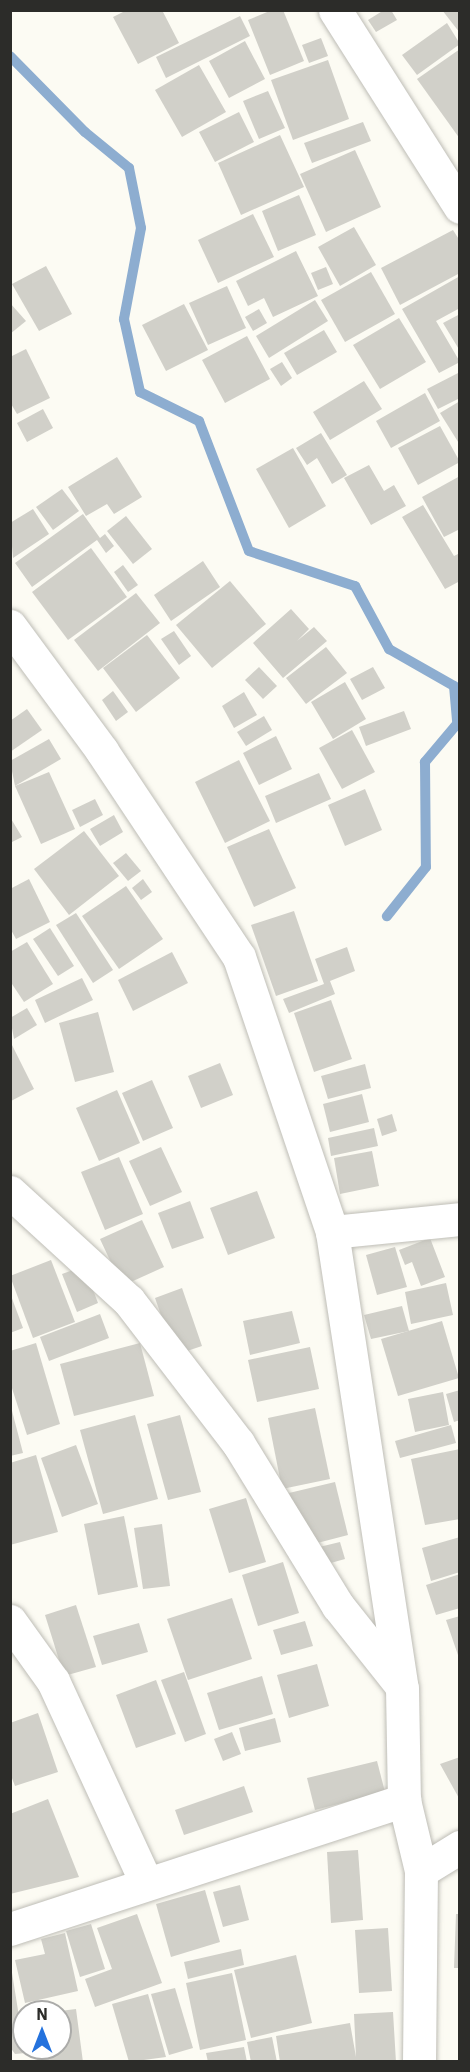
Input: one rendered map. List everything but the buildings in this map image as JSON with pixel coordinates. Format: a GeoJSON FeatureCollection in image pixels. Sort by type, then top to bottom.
{"type":"FeatureCollection","features":[{"type":"Feature","properties":{"kind":"street"},"geometry":{"type":"LineString","coordinates":[[335,10],[459,207]]}},
{"type":"Feature","properties":{"kind":"street"},"geometry":{"type":"LineString","coordinates":[[10,626],[102,751],[239,957],[332,1232],[402,1688],[404,1800],[421,1871],[418,2061]]}},
{"type":"Feature","properties":{"kind":"street"},"geometry":{"type":"LineString","coordinates":[[10,1192],[129,1300],[238,1443],[338,1606],[402,1688]]}},
{"type":"Feature","properties":{"kind":"street"},"geometry":{"type":"LineString","coordinates":[[332,1232],[459,1220]]}},
{"type":"Feature","properties":{"kind":"street"},"geometry":{"type":"LineString","coordinates":[[10,1621],[53,1682],[146,1882]]}},
{"type":"Feature","properties":{"kind":"street"},"geometry":{"type":"LineString","coordinates":[[10,1929],[146,1882],[404,1800]]}},
{"type":"Feature","properties":{"kind":"street"},"geometry":{"type":"LineString","coordinates":[[421,1871],[459,1847]]}},
{"type":"Feature","properties":{"kind":"waterway"},"geometry":{"type":"LineString","coordinates":[[10,56],[85,132],[129,168],[141,228],[124,319],[140,392],[199,421],[249,551],[355,586],[389,649],[454,686],[457,724],[425,762],[426,867],[387,916]]}}]}
